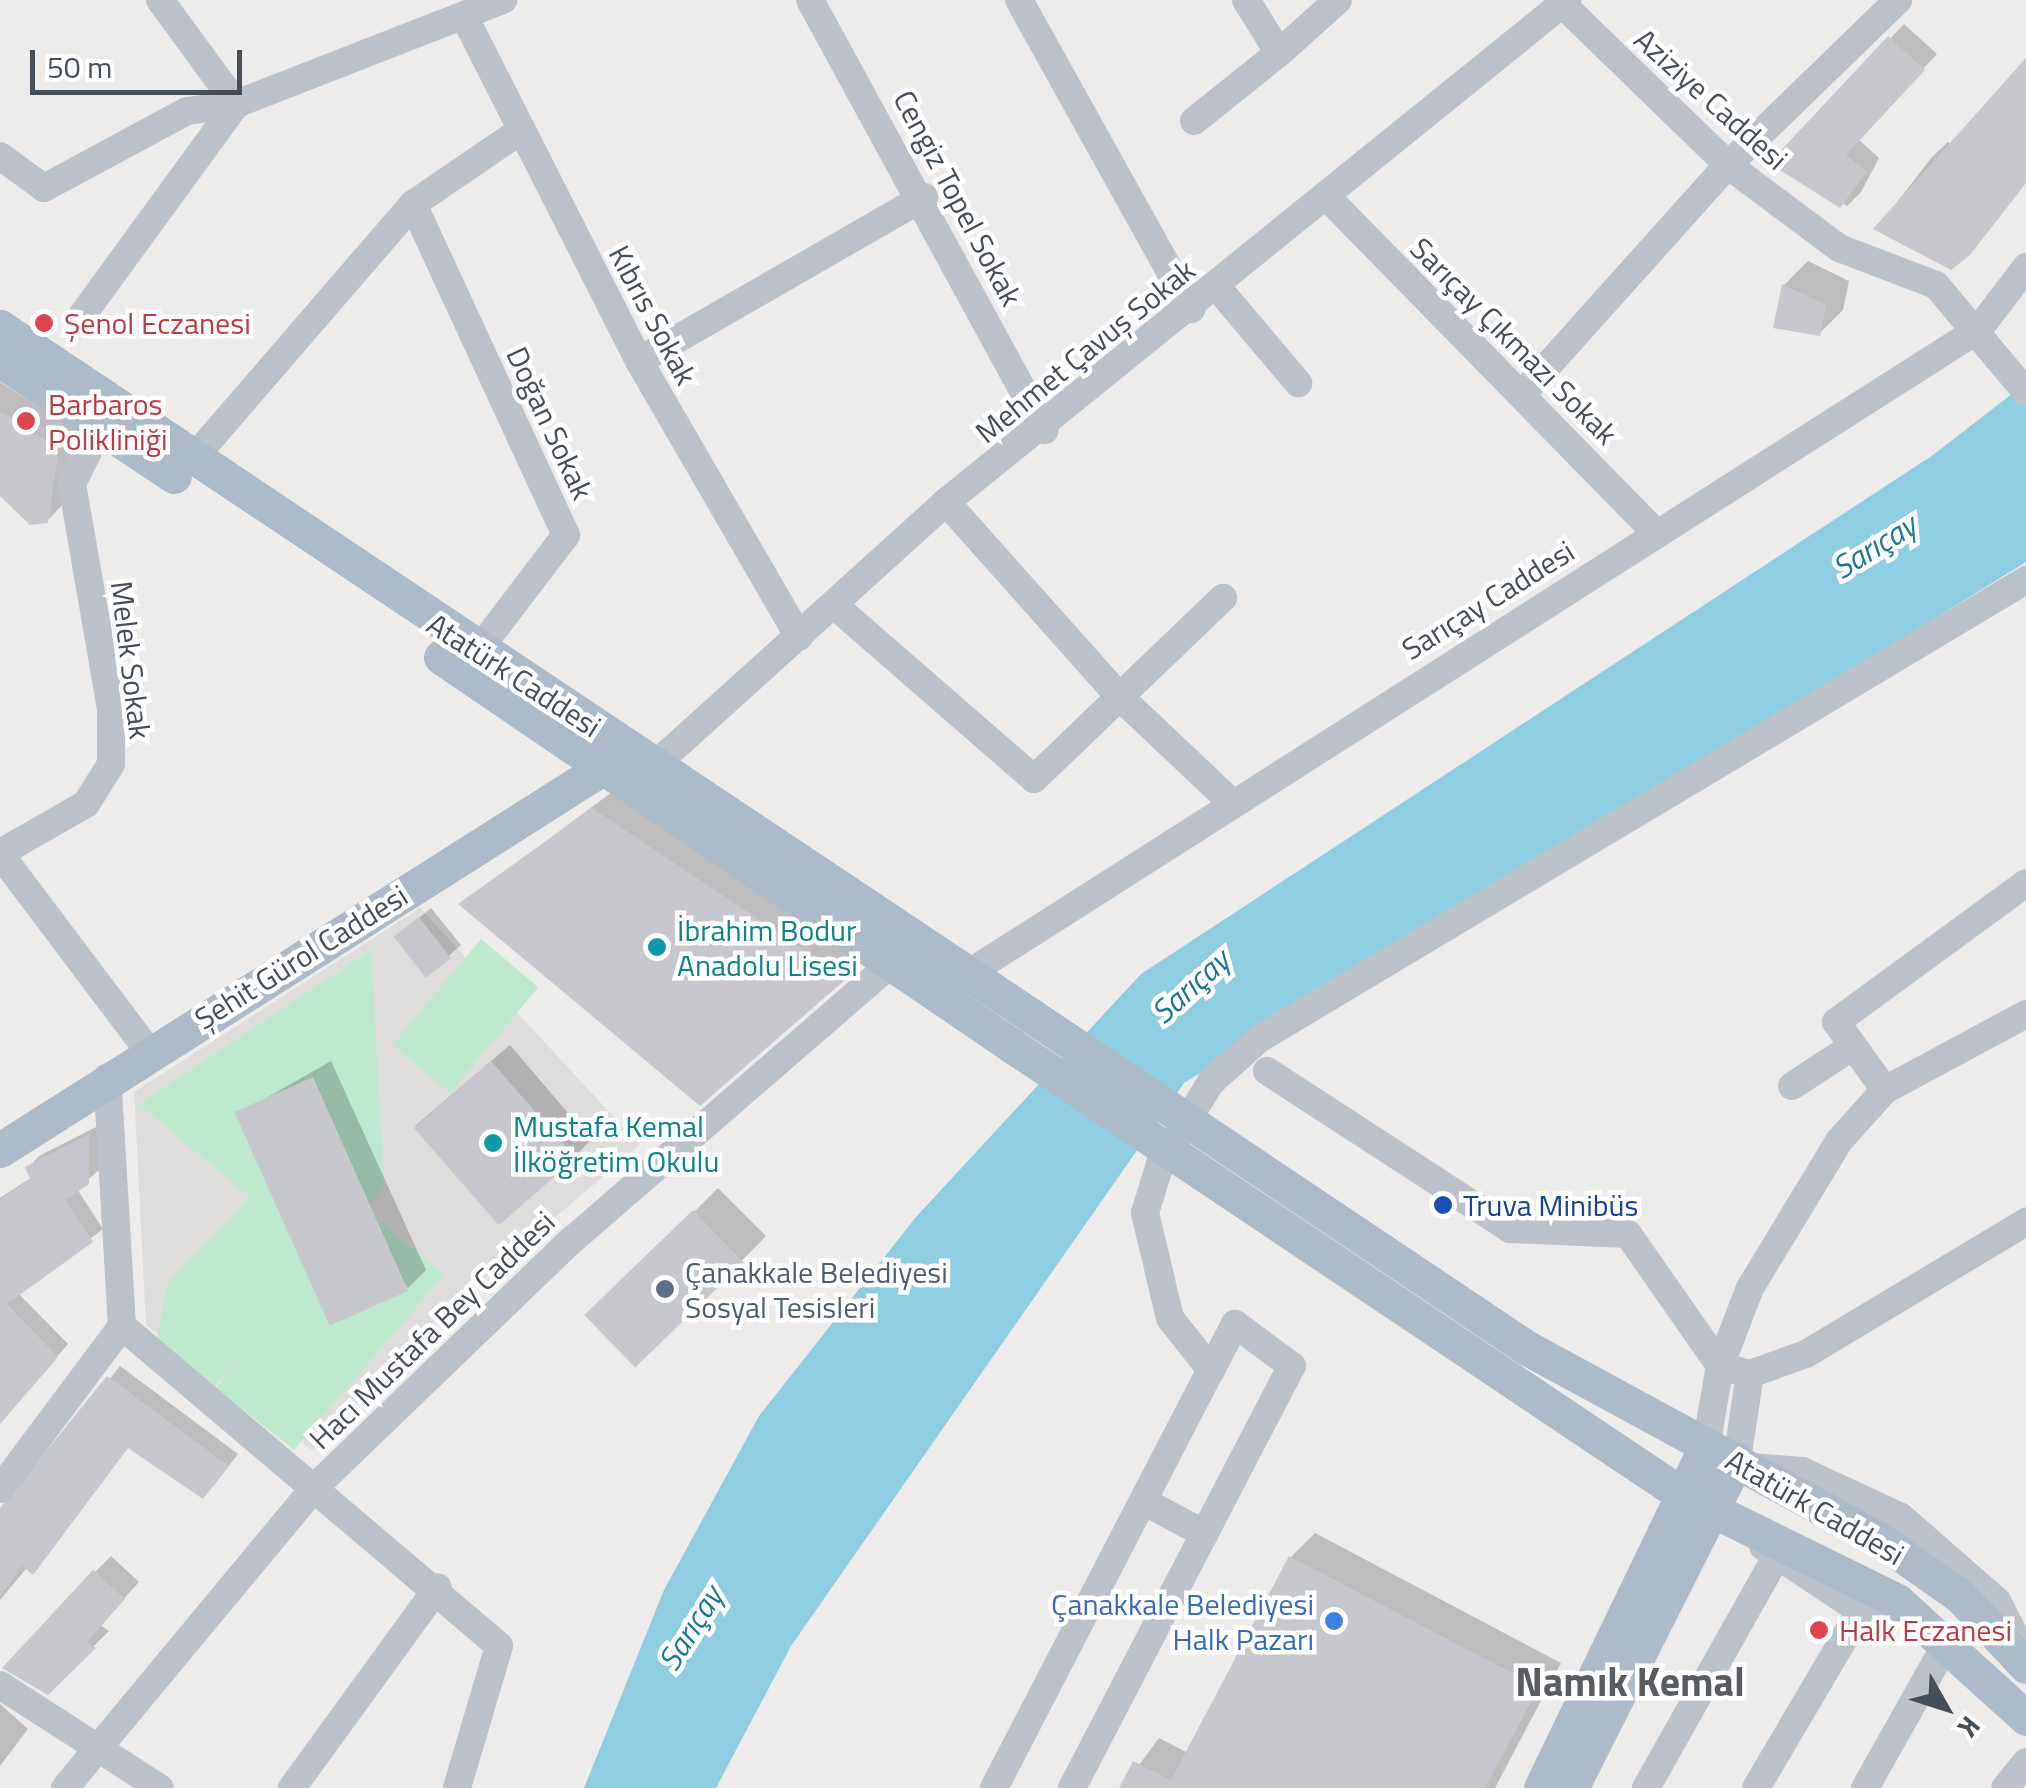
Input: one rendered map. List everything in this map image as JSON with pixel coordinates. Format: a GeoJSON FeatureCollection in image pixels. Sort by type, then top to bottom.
{"type":"FeatureCollection","features":[{"type":"Feature","properties":{"kind":"main road","name":"Atatürk Caddesi"},"geometry":{"type":"LineString","coordinates":[[0,328],[477,652],[969,972],[1527,1348],[1580,1381],[1731,1458],[1960,1596],[2026,1666]]}},
{"type":"Feature","properties":{"kind":"main road","name":"Atatürk Caddesi"},"geometry":{"type":"LineString","coordinates":[[0,360],[890,965],[1510,1380],[1699,1503],[1751,1528],[1872,1610],[1948,1639],[2026,1718]]}},
{"type":"Feature","properties":{"kind":"main road","name":"Şehit Gürol Caddesi"},"geometry":{"type":"LineString","coordinates":[[0,1150],[107,1077],[604,767]]}},
{"type":"Feature","properties":{"kind":"main road"},"geometry":{"type":"LineString","coordinates":[[1541,1788],[1699,1503],[1731,1458]]}},
{"type":"Feature","properties":{"kind":"main road"},"geometry":{"type":"LineString","coordinates":[[1571,1788],[1699,1503]]}},
{"type":"Feature","properties":{"kind":"street"},"geometry":{"type":"LineString","coordinates":[[160,0],[236,104]]}},
{"type":"Feature","properties":{"kind":"street"},"geometry":{"type":"LineString","coordinates":[[0,156],[44,188],[187,111],[236,104],[504,0]]}},
{"type":"Feature","properties":{"kind":"street","name":"Cengiz Topel Sokak"},"geometry":{"type":"LineString","coordinates":[[810,0],[924,197],[1044,430]]}},
{"type":"Feature","properties":{"kind":"street"},"geometry":{"type":"LineString","coordinates":[[1019,0],[1192,309]]}},
{"type":"Feature","properties":{"kind":"street"},"geometry":{"type":"LineString","coordinates":[[1246,0],[1279,53]]}},
{"type":"Feature","properties":{"kind":"street"},"geometry":{"type":"LineString","coordinates":[[1194,121],[1338,0]]}},
{"type":"Feature","properties":{"kind":"street"},"geometry":{"type":"LineString","coordinates":[[1524,392],[1728,165],[1898,0]]}},
{"type":"Feature","properties":{"kind":"street","name":"Mehmet Çavuş Sokak"},"geometry":{"type":"LineString","coordinates":[[654,765],[946,502],[1044,430],[1562,2]]}},
{"type":"Feature","properties":{"kind":"street","name":"Aziziye Caddesi"},"geometry":{"type":"LineString","coordinates":[[1562,2],[1728,165],[1840,248],[1936,285],[1979,329],[2026,392]]}},
{"type":"Feature","properties":{"kind":"street","name":"Kıbrıs Sokak"},"geometry":{"type":"LineString","coordinates":[[464,16],[640,362],[799,637]]}},
{"type":"Feature","properties":{"kind":"street"},"geometry":{"type":"LineString","coordinates":[[78,321],[236,104]]}},
{"type":"Feature","properties":{"kind":"street"},"geometry":{"type":"LineString","coordinates":[[192,460],[413,204],[520,131]]}},
{"type":"Feature","properties":{"kind":"street","name":"Sarıçay Çıkmazı Sokak"},"geometry":{"type":"LineString","coordinates":[[1326,196],[1524,392],[1656,532]]}},
{"type":"Feature","properties":{"kind":"street"},"geometry":{"type":"LineString","coordinates":[[640,362],[924,197]]}},
{"type":"Feature","properties":{"kind":"street","name":"Doğan Sokak"},"geometry":{"type":"LineString","coordinates":[[413,204],[566,535],[477,652]]}},
{"type":"Feature","properties":{"kind":"street","name":"Sarıçay Caddesi"},"geometry":{"type":"LineString","coordinates":[[969,972],[1979,329],[2026,267]]}},
{"type":"Feature","properties":{"kind":"street"},"geometry":{"type":"LineString","coordinates":[[1218,287],[1298,383]]}},
{"type":"Feature","properties":{"kind":"street","name":"Melek Sokak"},"geometry":{"type":"LineString","coordinates":[[0,854],[86,804],[111,764],[111,708],[72,484],[100,426]]}},
{"type":"Feature","properties":{"kind":"street"},"geometry":{"type":"LineString","coordinates":[[946,502],[1120,697],[1232,803]]}},
{"type":"Feature","properties":{"kind":"street"},"geometry":{"type":"LineString","coordinates":[[1211,1370],[1170,1318],[1145,1213],[1160,1164],[1211,1082],[1259,1039],[2026,580]]}},
{"type":"Feature","properties":{"kind":"street"},"geometry":{"type":"LineString","coordinates":[[834,606],[1034,780],[1224,598]]}},
{"type":"Feature","properties":{"kind":"street"},"geometry":{"type":"LineString","coordinates":[[604,767],[654,765]]}},
{"type":"Feature","properties":{"kind":"street"},"geometry":{"type":"LineString","coordinates":[[0,854],[149,1052]]}},
{"type":"Feature","properties":{"kind":"street"},"geometry":{"type":"LineString","coordinates":[[1885,1090],[1850,1048],[1836,1022],[2026,883]]}},
{"type":"Feature","properties":{"kind":"street","name":"Hacı Mustafa Bey Caddesi"},"geometry":{"type":"LineString","coordinates":[[66,1788],[315,1487],[570,1241],[890,965]]}},
{"type":"Feature","properties":{"kind":"street"},"geometry":{"type":"LineString","coordinates":[[1720,1366],[1760,1272],[1838,1141],[1885,1090],[2026,1014]]}},
{"type":"Feature","properties":{"kind":"street"},"geometry":{"type":"LineString","coordinates":[[1792,1086],[1850,1048]]}},
{"type":"Feature","properties":{"kind":"street"},"geometry":{"type":"LineString","coordinates":[[1267,1071],[1510,1230],[1628,1234],[1720,1366],[1731,1458]]}},
{"type":"Feature","properties":{"kind":"street"},"geometry":{"type":"LineString","coordinates":[[2,1484],[122,1326],[107,1077]]}},
{"type":"Feature","properties":{"kind":"street"},"geometry":{"type":"LineString","coordinates":[[1720,1366],[1750,1374],[1806,1354],[2026,1222]]}},
{"type":"Feature","properties":{"kind":"street"},"geometry":{"type":"LineString","coordinates":[[994,1788],[1235,1324],[1292,1366],[1072,1788]]}},
{"type":"Feature","properties":{"kind":"street"},"geometry":{"type":"LineString","coordinates":[[122,1326],[438,1586],[499,1646],[460,1786]]}},
{"type":"Feature","properties":{"kind":"street"},"geometry":{"type":"LineString","coordinates":[[1731,1458],[1750,1374]]}},
{"type":"Feature","properties":{"kind":"street"},"geometry":{"type":"LineString","coordinates":[[1731,1458],[1802,1471],[1900,1517],[1997,1601],[2026,1656]]}},
{"type":"Feature","properties":{"kind":"street"},"geometry":{"type":"LineString","coordinates":[[1143,1501],[1204,1534]]}},
{"type":"Feature","properties":{"kind":"street"},"geometry":{"type":"LineString","coordinates":[[1751,1528],[1774,1561],[1872,1610],[1756,1788]]}},
{"type":"Feature","properties":{"kind":"street"},"geometry":{"type":"LineString","coordinates":[[1646,1788],[1774,1561]]}},
{"type":"Feature","properties":{"kind":"street"},"geometry":{"type":"LineString","coordinates":[[292,1788],[438,1586]]}},
{"type":"Feature","properties":{"kind":"street"},"geometry":{"type":"LineString","coordinates":[[1865,1788],[1948,1639]]}},
{"type":"Feature","properties":{"kind":"street"},"geometry":{"type":"LineString","coordinates":[[0,1685],[160,1788]]}},
{"type":"Feature","properties":{"kind":"street"},"geometry":{"type":"LineString","coordinates":[[2005,1788],[2026,1762]]}},
{"type":"Feature","properties":{"kind":"shaded area"},"geometry":{"type":"Polygon","coordinates":[[[420,908],[640,1145],[440,1316],[312,1450],[146,1325],[134,1092],[420,908]]]}},
{"type":"Feature","properties":{"kind":"green space"},"geometry":{"type":"Polygon","coordinates":[[[481,939],[538,987],[450,1093],[392,1045],[481,939]]]}},
{"type":"Feature","properties":{"kind":"green space"},"geometry":{"type":"Polygon","coordinates":[[[371,950],[384,1187],[366,1209],[444,1275],[294,1450],[216,1388],[284,1306],[214,1388],[156,1345],[167,1284],[250,1197],[139,1104],[371,950]]]}},
{"type":"Feature","properties":{"kind":"water","name":"Sarıçay"},"geometry":{"type":"Polygon","coordinates":[[[2026,383],[2026,562],[1184,1083],[791,1646],[716,1788],[584,1788],[664,1590],[759,1416],[916,1217],[1141,974],[1933,455],[2026,383]]]}},
{"type":"Feature","properties":{"kind":"building"},"geometry":{"type":"Polygon","coordinates":[[[1888,36],[1925,70],[1846,155],[1867,172],[1840,208],[1769,163],[1888,36]]]}},
{"type":"Feature","properties":{"kind":"building"},"geometry":{"type":"Polygon","coordinates":[[[2026,58],[2026,183],[1970,255],[1951,270],[1873,229],[2026,58]]]}},
{"type":"Feature","properties":{"kind":"building"},"geometry":{"type":"Polygon","coordinates":[[[1782,284],[1826,305],[1820,336],[1773,328],[1782,284]]]}},
{"type":"Feature","properties":{"kind":"building"},"geometry":{"type":"Polygon","coordinates":[[[0,411],[59,449],[48,523],[30,525],[0,496],[0,411]]]}},
{"type":"Feature","properties":{"kind":"building","name":"İbrahim Bodur Anadolu Lisesi"},"geometry":{"type":"Polygon","coordinates":[[[592,808],[847,978],[700,1106],[458,904],[592,808]]]}},
{"type":"Feature","properties":{"kind":"building"},"geometry":{"type":"Polygon","coordinates":[[[419,917],[451,958],[426,978],[394,937],[419,917]]]}},
{"type":"Feature","properties":{"kind":"building","name":"Mustafa Kemal İlköğretim Okulu"},"geometry":{"type":"Polygon","coordinates":[[[491,1061],[576,1158],[499,1225],[414,1128],[491,1061]]]}},
{"type":"Feature","properties":{"kind":"building"},"geometry":{"type":"Polygon","coordinates":[[[313,1077],[408,1291],[330,1326],[234,1112],[313,1077]]]}},
{"type":"Feature","properties":{"kind":"building"},"geometry":{"type":"Polygon","coordinates":[[[89,1134],[89,1184],[66,1200],[93,1242],[7,1304],[58,1357],[0,1424],[0,1200],[30,1179],[25,1167],[89,1134]]]}},
{"type":"Feature","properties":{"kind":"building","name":"Çanakkale Belediyesi Sosyal Tesisleri"},"geometry":{"type":"Polygon","coordinates":[[[693,1210],[744,1263],[635,1367],[584,1315],[693,1210]]]}},
{"type":"Feature","properties":{"kind":"building"},"geometry":{"type":"Polygon","coordinates":[[[107,1376],[229,1466],[203,1499],[128,1448],[33,1575],[22,1566],[0,1597],[0,1508],[107,1376]]]}},
{"type":"Feature","properties":{"kind":"building","name":"Çanakkale Belediyesi Halk Pazarı"},"geometry":{"type":"Polygon","coordinates":[[[1289,1556],[1539,1687],[1485,1788],[1119,1788],[1133,1761],[1171,1780],[1289,1556]]]}},
{"type":"Feature","properties":{"kind":"building"},"geometry":{"type":"Polygon","coordinates":[[[93,1570],[125,1599],[87,1642],[96,1648],[48,1695],[2,1668],[93,1570]]]}},
{"type":"Feature","properties":{"kind":"place","name":"Şenol Eczanesi"},"geometry":{"type":"Point","coordinates":[44,323]}},
{"type":"Feature","properties":{"kind":"place","name":"Barbaros Polikliniği"},"geometry":{"type":"Point","coordinates":[26,421]}},
{"type":"Feature","properties":{"kind":"place","name":"İbrahim Bodur Anadolu Lisesi"},"geometry":{"type":"Point","coordinates":[657,947]}},
{"type":"Feature","properties":{"kind":"place","name":"Mustafa Kemal İlköğretim Okulu"},"geometry":{"type":"Point","coordinates":[493,1143]}},
{"type":"Feature","properties":{"kind":"place","name":"Truva Minibüs"},"geometry":{"type":"Point","coordinates":[1443,1205]}},
{"type":"Feature","properties":{"kind":"place","name":"Çanakkale Belediyesi Sosyal Tesisleri"},"geometry":{"type":"Point","coordinates":[665,1289]}},
{"type":"Feature","properties":{"kind":"place","name":"Çanakkale Belediyesi Halk Pazarı"},"geometry":{"type":"Point","coordinates":[1334,1621]}},
{"type":"Feature","properties":{"kind":"place","name":"Halk Eczanesi"},"geometry":{"type":"Point","coordinates":[1819,1630]}},
{"type":"Feature","properties":{"kind":"district","name":"Namık Kemal"},"geometry":{"type":"Point","coordinates":[1630,1682]}}]}
